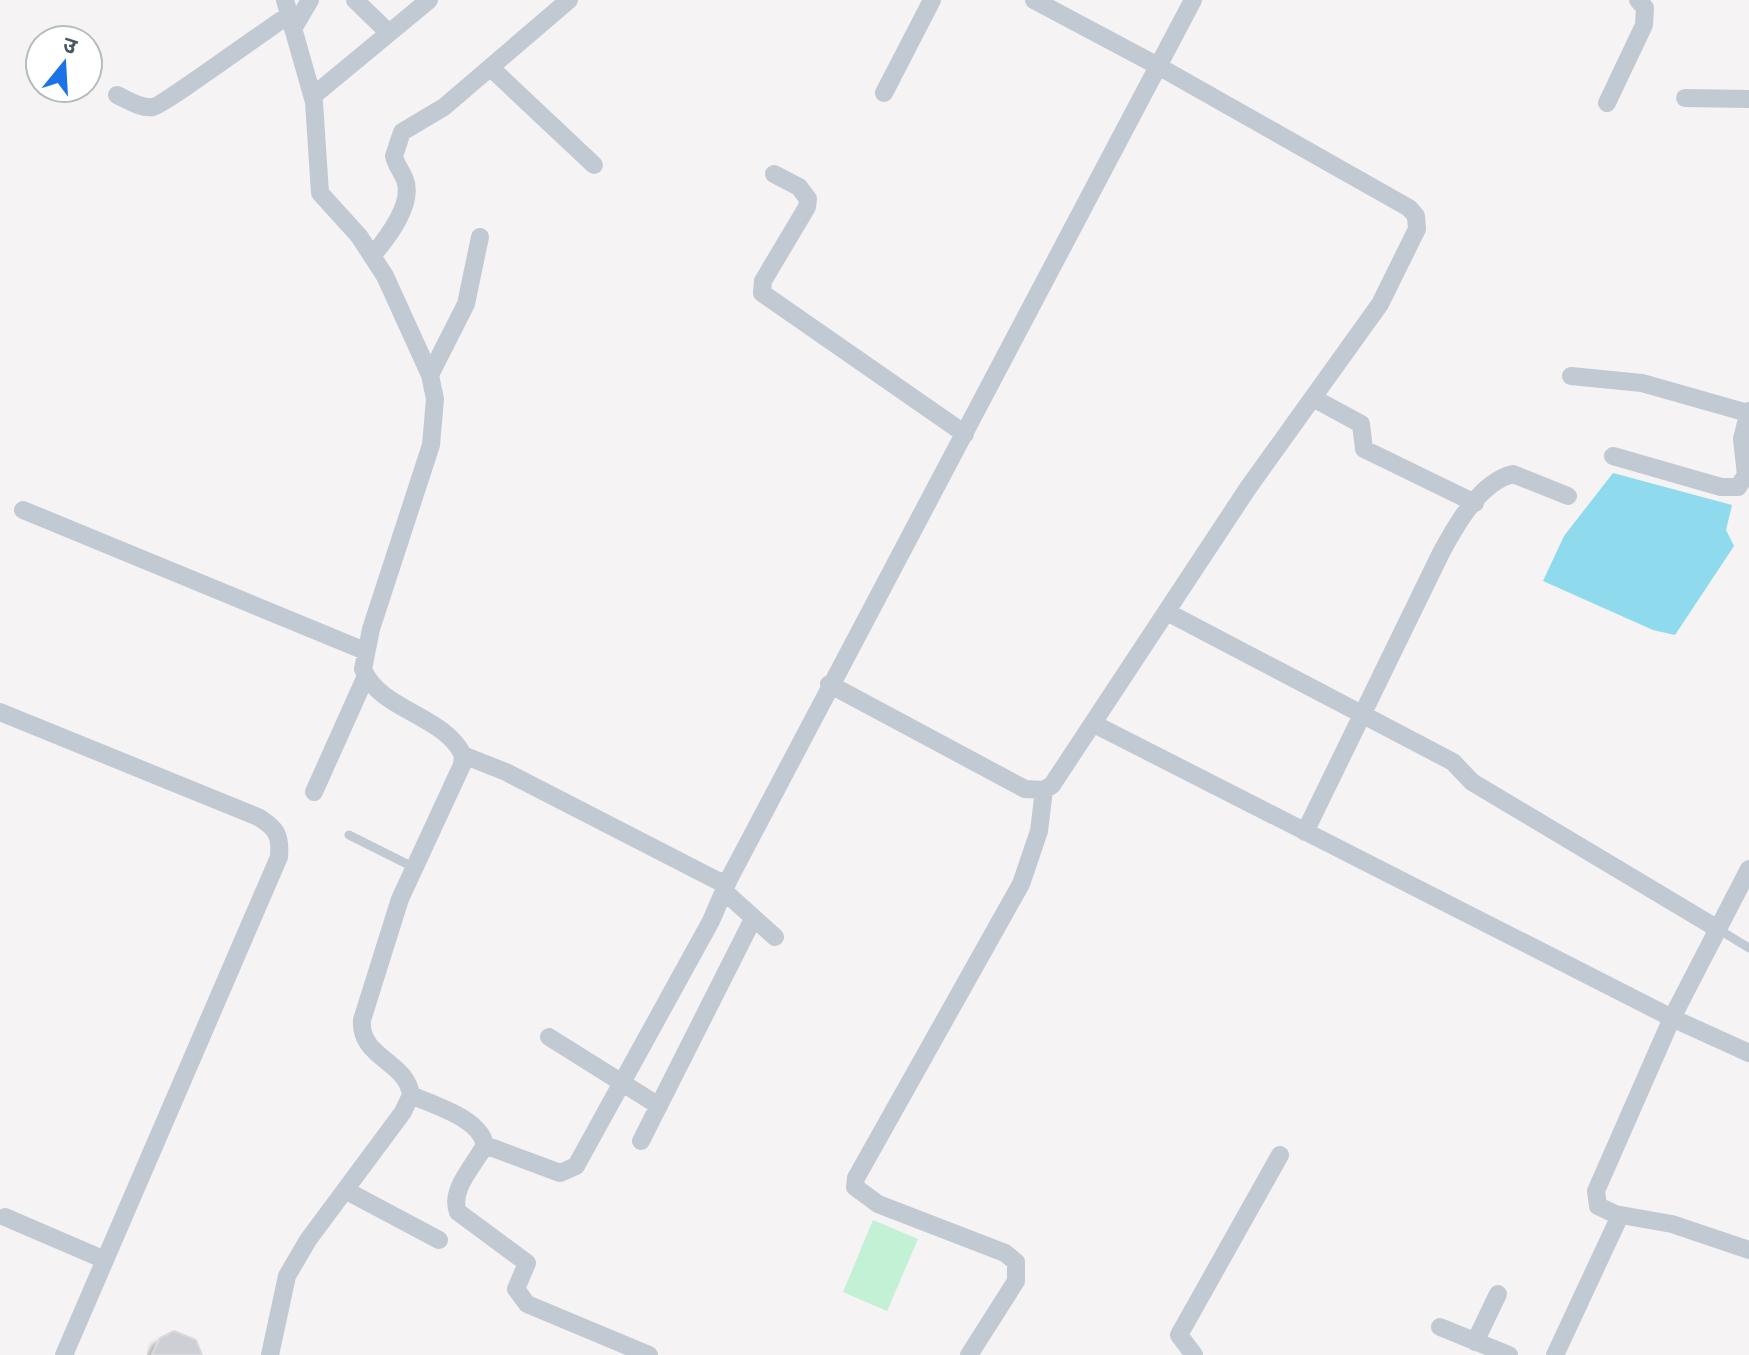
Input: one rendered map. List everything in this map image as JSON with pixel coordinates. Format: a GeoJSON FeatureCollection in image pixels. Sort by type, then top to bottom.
{"type":"FeatureCollection","features":[{"type":"Feature","properties":{"kind":"street"},"geometry":{"type":"LineString","coordinates":[[117,95],[150,108],[166,103],[201,73],[310,0]]}},
{"type":"Feature","properties":{"kind":"street"},"geometry":{"type":"LineString","coordinates":[[355,0],[389,33]]}},
{"type":"Feature","properties":{"kind":"street"},"geometry":{"type":"LineString","coordinates":[[313,96],[429,0]]}},
{"type":"Feature","properties":{"kind":"street"},"geometry":{"type":"LineString","coordinates":[[373,255],[392,229],[405,197],[406,181],[394,156],[398,138],[492,69],[569,0]]}},
{"type":"Feature","properties":{"kind":"street"},"geometry":{"type":"LineString","coordinates":[[884,93],[932,0]]}},
{"type":"Feature","properties":{"kind":"street"},"geometry":{"type":"LineString","coordinates":[[969,1355],[1016,1281],[1016,1262],[1005,1253],[860,1195],[855,1187],[856,1178],[1021,884],[1039,831],[1044,790],[1063,771],[1256,476],[1393,280],[1413,240],[1416,216],[1409,208],[1058,6],[1034,0]]}},
{"type":"Feature","properties":{"kind":"street"},"geometry":{"type":"LineString","coordinates":[[463,755],[457,776],[413,867],[366,1005],[361,1035],[374,1053],[404,1077],[411,1095],[469,1123],[479,1131],[485,1145],[560,1173],[569,1172],[593,1142],[624,1084],[829,684],[965,434],[1193,0]]}},
{"type":"Feature","properties":{"kind":"street"},"geometry":{"type":"LineString","coordinates":[[1607,103],[1644,25],[1645,8],[1638,0]]}},
{"type":"Feature","properties":{"kind":"street"},"geometry":{"type":"LineString","coordinates":[[289,15],[313,96],[318,126],[316,175],[320,193],[373,255],[430,375],[435,399],[431,445],[365,651],[366,676],[314,792]]}},
{"type":"Feature","properties":{"kind":"street"},"geometry":{"type":"LineString","coordinates":[[492,69],[594,165]]}},
{"type":"Feature","properties":{"kind":"street"},"geometry":{"type":"LineString","coordinates":[[1685,98],[1749,99]]}},
{"type":"Feature","properties":{"kind":"street"},"geometry":{"type":"LineString","coordinates":[[774,174],[806,192],[807,207],[763,281],[762,293],[965,434]]}},
{"type":"Feature","properties":{"kind":"street"},"geometry":{"type":"LineString","coordinates":[[430,375],[466,304],[480,237]]}},
{"type":"Feature","properties":{"kind":"street"},"geometry":{"type":"LineString","coordinates":[[1571,376],[1642,383],[1749,412],[1741,453],[1746,475],[1738,487],[1721,487],[1613,456]]}},
{"type":"Feature","properties":{"kind":"street"},"geometry":{"type":"LineString","coordinates":[[1313,398],[1361,424],[1364,449],[1475,503]]}},
{"type":"Feature","properties":{"kind":"street"},"geometry":{"type":"LineString","coordinates":[[1305,832],[1453,532],[1475,503],[1493,485],[1513,474],[1568,496]]}},
{"type":"Feature","properties":{"kind":"street"},"geometry":{"type":"LineString","coordinates":[[23,510],[365,651]]}},
{"type":"Feature","properties":{"kind":"street"},"geometry":{"type":"LineString","coordinates":[[1167,612],[1453,762],[1472,782],[1579,843],[1718,929]]}},
{"type":"Feature","properties":{"kind":"street"},"geometry":{"type":"LineString","coordinates":[[366,676],[449,737],[463,755],[492,765],[727,885],[775,937]]}},
{"type":"Feature","properties":{"kind":"street"},"geometry":{"type":"LineString","coordinates":[[829,684],[1016,785],[1044,790]]}},
{"type":"Feature","properties":{"kind":"street"},"geometry":{"type":"LineString","coordinates":[[0,712],[258,817],[276,828],[281,841],[279,857],[64,1355]]}},
{"type":"Feature","properties":{"kind":"street"},"geometry":{"type":"LineString","coordinates":[[1094,724],[1672,1018],[1749,1053]]}},
{"type":"Feature","properties":{"kind":"street"},"geometry":{"type":"LineString","coordinates":[[1749,869],[1672,1018],[1596,1191],[1598,1206],[1615,1214],[1672,1224],[1749,1250]]}},
{"type":"Feature","properties":{"kind":"street"},"geometry":{"type":"LineString","coordinates":[[641,1141],[751,923]]}},
{"type":"Feature","properties":{"kind":"street"},"geometry":{"type":"LineString","coordinates":[[549,1037],[659,1106]]}},
{"type":"Feature","properties":{"kind":"street"},"geometry":{"type":"LineString","coordinates":[[270,1355],[287,1276],[403,1112],[411,1095]]}},
{"type":"Feature","properties":{"kind":"street"},"geometry":{"type":"LineString","coordinates":[[485,1145],[456,1193],[455,1204],[458,1212],[527,1263],[516,1289],[520,1297],[527,1304],[649,1355]]}},
{"type":"Feature","properties":{"kind":"street"},"geometry":{"type":"LineString","coordinates":[[1194,1355],[1179,1335],[1280,1155]]}},
{"type":"Feature","properties":{"kind":"street"},"geometry":{"type":"LineString","coordinates":[[345,1190],[439,1240]]}},
{"type":"Feature","properties":{"kind":"street"},"geometry":{"type":"LineString","coordinates":[[1555,1355],[1616,1227],[1615,1214]]}},
{"type":"Feature","properties":{"kind":"street"},"geometry":{"type":"LineString","coordinates":[[5,1217],[105,1260]]}},
{"type":"Feature","properties":{"kind":"street"},"geometry":{"type":"LineString","coordinates":[[1475,1342],[1498,1294]]}},
{"type":"Feature","properties":{"kind":"street"},"geometry":{"type":"LineString","coordinates":[[1440,1327],[1509,1355]]}},
{"type":"Feature","properties":{"kind":"lane"},"geometry":{"type":"LineString","coordinates":[[349,835],[413,867]]}},
{"type":"Feature","properties":{"kind":"lane"},"geometry":{"type":"LineString","coordinates":[[1718,929],[1749,948]]}},
{"type":"Feature","properties":{"kind":"green space"},"geometry":{"type":"Polygon","coordinates":[[[873,1220],[918,1239],[887,1311],[843,1292],[873,1220]]]}},
{"type":"Feature","properties":{"kind":"water"},"geometry":{"type":"Polygon","coordinates":[[[1613,473],[1732,505],[1726,530],[1734,546],[1675,635],[1653,630],[1543,581],[1564,536],[1613,473]]]}},
{"type":"Feature","properties":{"kind":"building"},"geometry":{"type":"Polygon","coordinates":[[[174,1331],[196,1340],[202,1355],[152,1355],[160,1338],[174,1331]]]}}]}
